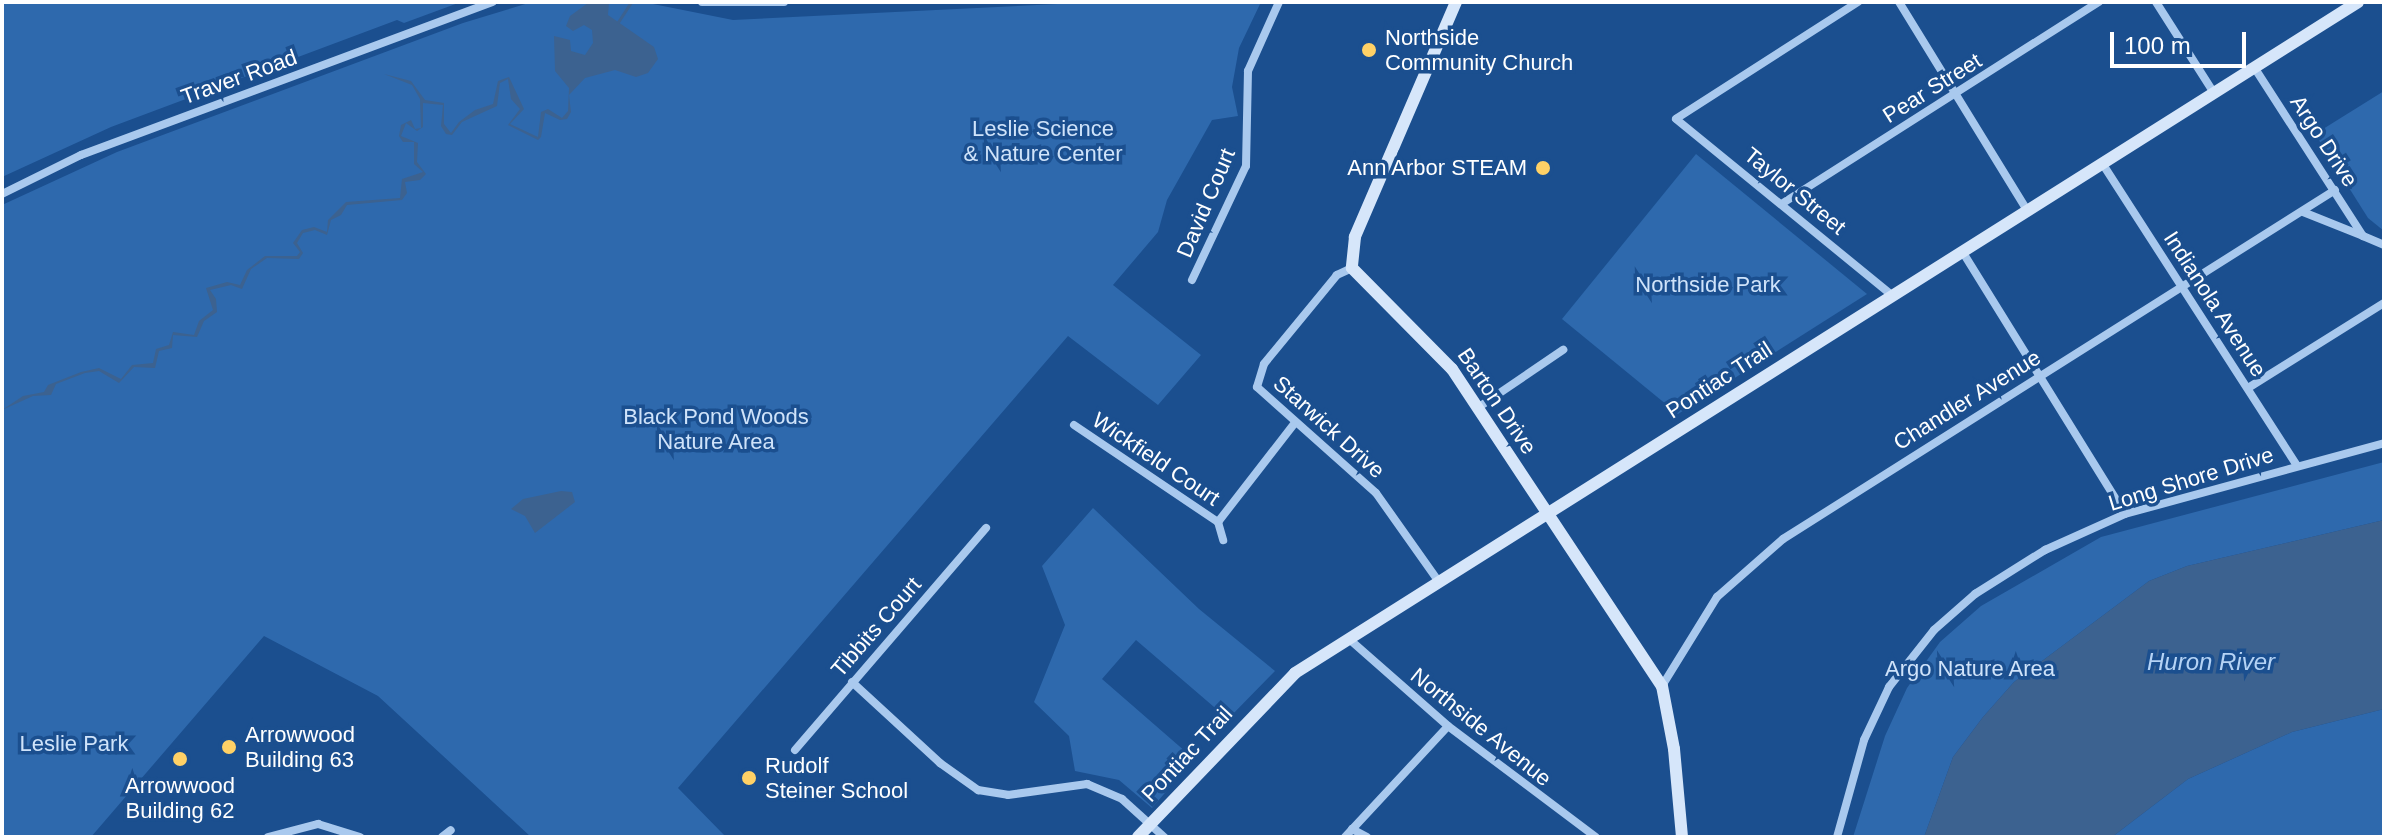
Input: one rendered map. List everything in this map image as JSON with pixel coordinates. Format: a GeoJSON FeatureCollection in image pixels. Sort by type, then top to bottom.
{"type":"FeatureCollection","features":[{"type":"Feature","properties":{"kind":"main road"},"geometry":{"type":"LineString","coordinates":[[1352,268],[1355,237],[1456,2]]}},
{"type":"Feature","properties":{"kind":"main road","name":"Pontiac Trail"},"geometry":{"type":"LineString","coordinates":[[1138,837],[1282,683],[1889,293],[1962,251],[2358,2]]}},
{"type":"Feature","properties":{"kind":"main road","name":"Barton Drive"},"geometry":{"type":"LineString","coordinates":[[1352,268],[1438,350],[1479,407],[1662,686],[1682,837]]}},
{"type":"Feature","properties":{"kind":"street","name":"Traver Road"},"geometry":{"type":"LineString","coordinates":[[2,194],[81,155],[493,2]]}},
{"type":"Feature","properties":{"kind":"street"},"geometry":{"type":"LineString","coordinates":[[702,2],[784,2]]}},
{"type":"Feature","properties":{"kind":"street","name":"David Court"},"geometry":{"type":"LineString","coordinates":[[1192,280],[1246,166],[1248,71],[1279,2]]}},
{"type":"Feature","properties":{"kind":"street","name":"Taylor Street"},"geometry":{"type":"LineString","coordinates":[[1858,2],[1676,119],[1783,203],[1889,293]]}},
{"type":"Feature","properties":{"kind":"street"},"geometry":{"type":"LineString","coordinates":[[1899,2],[2027,210]]}},
{"type":"Feature","properties":{"kind":"street","name":"Pear Street"},"geometry":{"type":"LineString","coordinates":[[1783,203],[2099,2]]}},
{"type":"Feature","properties":{"kind":"street"},"geometry":{"type":"LineString","coordinates":[[2156,2],[2214,93]]}},
{"type":"Feature","properties":{"kind":"street","name":"Argo Drive"},"geometry":{"type":"LineString","coordinates":[[2254,67],[2363,236]]}},
{"type":"Feature","properties":{"kind":"street","name":"Indianola Avenue"},"geometry":{"type":"LineString","coordinates":[[2102,163],[2297,466]]}},
{"type":"Feature","properties":{"kind":"street","name":"Chandler Avenue"},"geometry":{"type":"LineString","coordinates":[[1662,686],[1717,597],[1783,539],[2335,190]]}},
{"type":"Feature","properties":{"kind":"street","name":"Argo Drive"},"geometry":{"type":"LineString","coordinates":[[2303,212],[2384,245]]}},
{"type":"Feature","properties":{"kind":"street"},"geometry":{"type":"LineString","coordinates":[[1962,251],[2125,514]]}},
{"type":"Feature","properties":{"kind":"street","name":"Starwick Drive"},"geometry":{"type":"LineString","coordinates":[[1352,268],[1337,275],[1259,373],[1260,394],[1376,493],[1439,582]]}},
{"type":"Feature","properties":{"kind":"street"},"geometry":{"type":"LineString","coordinates":[[2248,388],[2384,303]]}},
{"type":"Feature","properties":{"kind":"street"},"geometry":{"type":"LineString","coordinates":[[1479,407],[1563,350]]}},
{"type":"Feature","properties":{"kind":"street","name":"Wickfield Court"},"geometry":{"type":"LineString","coordinates":[[1218,522],[1294,424]]}},
{"type":"Feature","properties":{"kind":"street","name":"Wickfield Court"},"geometry":{"type":"LineString","coordinates":[[1074,425],[1218,522],[1223,540]]}},
{"type":"Feature","properties":{"kind":"street","name":"Long Shore Drive"},"geometry":{"type":"LineString","coordinates":[[1837,837],[1864,740],[1889,687],[1916,649],[1975,594],[2045,550],[2125,514],[2384,443]]}},
{"type":"Feature","properties":{"kind":"street","name":"Tibbits Court"},"geometry":{"type":"LineString","coordinates":[[795,750],[986,528]]}},
{"type":"Feature","properties":{"kind":"street","name":"Northside Avenue"},"geometry":{"type":"LineString","coordinates":[[1349,639],[1448,726],[1596,837]]}},
{"type":"Feature","properties":{"kind":"street"},"geometry":{"type":"LineString","coordinates":[[852,682],[940,763],[978,790],[1008,795],[1087,784],[1122,799],[1164,837]]}},
{"type":"Feature","properties":{"kind":"street"},"geometry":{"type":"LineString","coordinates":[[1345,837],[1448,726]]}},
{"type":"Feature","properties":{"kind":"street"},"geometry":{"type":"LineString","coordinates":[[268,837],[318,824],[360,837]]}},
{"type":"Feature","properties":{"kind":"street"},"geometry":{"type":"LineString","coordinates":[[1352,829],[1367,837]]}},
{"type":"Feature","properties":{"kind":"street"},"geometry":{"type":"LineString","coordinates":[[442,837],[451,830]]}},
{"type":"Feature","properties":{"kind":"green space"},"geometry":{"type":"Polygon","coordinates":[[[2,2],[461,2],[404,23],[397,20],[111,127],[2,177],[2,2]]]}},
{"type":"Feature","properties":{"kind":"green space"},"geometry":{"type":"Polygon","coordinates":[[[532,2],[643,2],[733,20],[1099,2],[1261,2],[1239,48],[1232,87],[1238,116],[1212,120],[1167,200],[1158,232],[1113,285],[1201,355],[1158,405],[1068,336],[678,788],[726,837],[531,837],[378,696],[264,636],[91,837],[2,837],[2,205],[117,152],[463,23],[532,2]]]}},
{"type":"Feature","properties":{"kind":"green space"},"geometry":{"type":"Polygon","coordinates":[[[2384,91],[2384,231],[2368,218],[2315,134],[2384,91]]]}},
{"type":"Feature","properties":{"kind":"green space","name":"Northside Park"},"geometry":{"type":"Polygon","coordinates":[[[1696,154],[1867,294],[1678,414],[1562,319],[1696,154]]]}},
{"type":"Feature","properties":{"kind":"green space","name":"Argo Nature Area"},"geometry":{"type":"Polygon","coordinates":[[[2384,462],[2384,520],[2187,566],[2149,581],[2014,682],[1983,717],[1953,757],[1924,837],[1853,837],[1885,736],[1907,688],[1940,642],[1981,606],[2101,537],[2384,462]]]}},
{"type":"Feature","properties":{"kind":"green space"},"geometry":{"type":"Polygon","coordinates":[[[1093,508],[1199,609],[1275,671],[1228,719],[1136,640],[1102,679],[1194,759],[1152,808],[1119,780],[1075,771],[1069,736],[1034,702],[1065,625],[1042,566],[1093,508]]]}},
{"type":"Feature","properties":{"kind":"green space"},"geometry":{"type":"Polygon","coordinates":[[[2384,709],[2384,837],[2112,837],[2188,779],[2292,732],[2384,709]]]}},
{"type":"Feature","properties":{"kind":"water"},"geometry":{"type":"Polygon","coordinates":[[[609,2],[608,15],[654,47],[658,59],[648,73],[636,77],[615,70],[585,78],[569,95],[571,112],[567,119],[560,120],[545,113],[538,140],[508,125],[520,109],[511,99],[508,79],[500,83],[497,106],[462,122],[452,135],[446,134],[441,126],[443,105],[423,103],[423,127],[417,131],[406,123],[401,136],[418,143],[417,162],[426,174],[420,180],[405,182],[407,193],[402,200],[347,205],[341,215],[331,220],[327,235],[315,230],[303,233],[297,243],[303,253],[299,259],[267,258],[251,269],[242,289],[231,285],[210,290],[216,299],[217,312],[204,321],[197,337],[173,335],[172,348],[159,351],[155,368],[134,367],[119,383],[99,371],[85,373],[56,384],[51,395],[33,396],[2,410],[23,396],[44,392],[48,385],[81,372],[99,368],[121,379],[132,365],[153,363],[156,349],[169,345],[173,332],[194,335],[199,321],[213,310],[206,288],[227,282],[240,285],[247,270],[265,256],[297,256],[300,252],[293,243],[302,230],[314,227],[327,232],[328,220],[346,202],[400,198],[402,179],[423,172],[414,164],[414,142],[403,142],[399,136],[401,125],[411,120],[415,129],[421,128],[420,99],[412,85],[384,74],[411,81],[425,100],[444,103],[444,124],[451,133],[459,122],[475,110],[493,104],[498,81],[509,77],[524,109],[510,124],[538,137],[541,112],[548,109],[562,118],[568,111],[569,88],[555,71],[554,36],[570,40],[571,51],[585,55],[593,43],[592,30],[584,25],[573,31],[566,26],[570,16],[588,3],[609,2]]]}},
{"type":"Feature","properties":{"kind":"water"},"geometry":{"type":"Polygon","coordinates":[[[561,491],[572,492],[575,502],[535,533],[525,516],[511,509],[523,499],[561,491]]]}},
{"type":"Feature","properties":{"kind":"water","name":"Huron River"},"geometry":{"type":"Polygon","coordinates":[[[2384,520],[2384,709],[2292,732],[2188,779],[2112,837],[1924,837],[1953,757],[1983,717],[2014,682],[2149,581],[2187,566],[2384,520]]]}},
{"type":"Feature","properties":{"kind":"waterway"},"geometry":{"type":"LineString","coordinates":[[618,22],[631,2]]}},
{"type":"Feature","properties":{"kind":"place","name":"Northside Community Church"},"geometry":{"type":"Point","coordinates":[1369,50]}},
{"type":"Feature","properties":{"kind":"place","name":"Ann Arbor STEAM"},"geometry":{"type":"Point","coordinates":[1543,168]}},
{"type":"Feature","properties":{"kind":"place","name":"Arrowwood Building 63"},"geometry":{"type":"Point","coordinates":[229,747]}},
{"type":"Feature","properties":{"kind":"place","name":"Arrowwood Building 62"},"geometry":{"type":"Point","coordinates":[180,759]}},
{"type":"Feature","properties":{"kind":"place","name":"Rudolf Steiner School"},"geometry":{"type":"Point","coordinates":[749,778]}},
{"type":"Feature","properties":{"kind":"park label","name":"Leslie Science & Nature Center"},"geometry":{"type":"Point","coordinates":[1043,140]}},
{"type":"Feature","properties":{"kind":"park label","name":"Black Pond Woods Nature Area"},"geometry":{"type":"Point","coordinates":[716,428]}},
{"type":"Feature","properties":{"kind":"park label","name":"Leslie Park"},"geometry":{"type":"Point","coordinates":[74,744]}}]}
